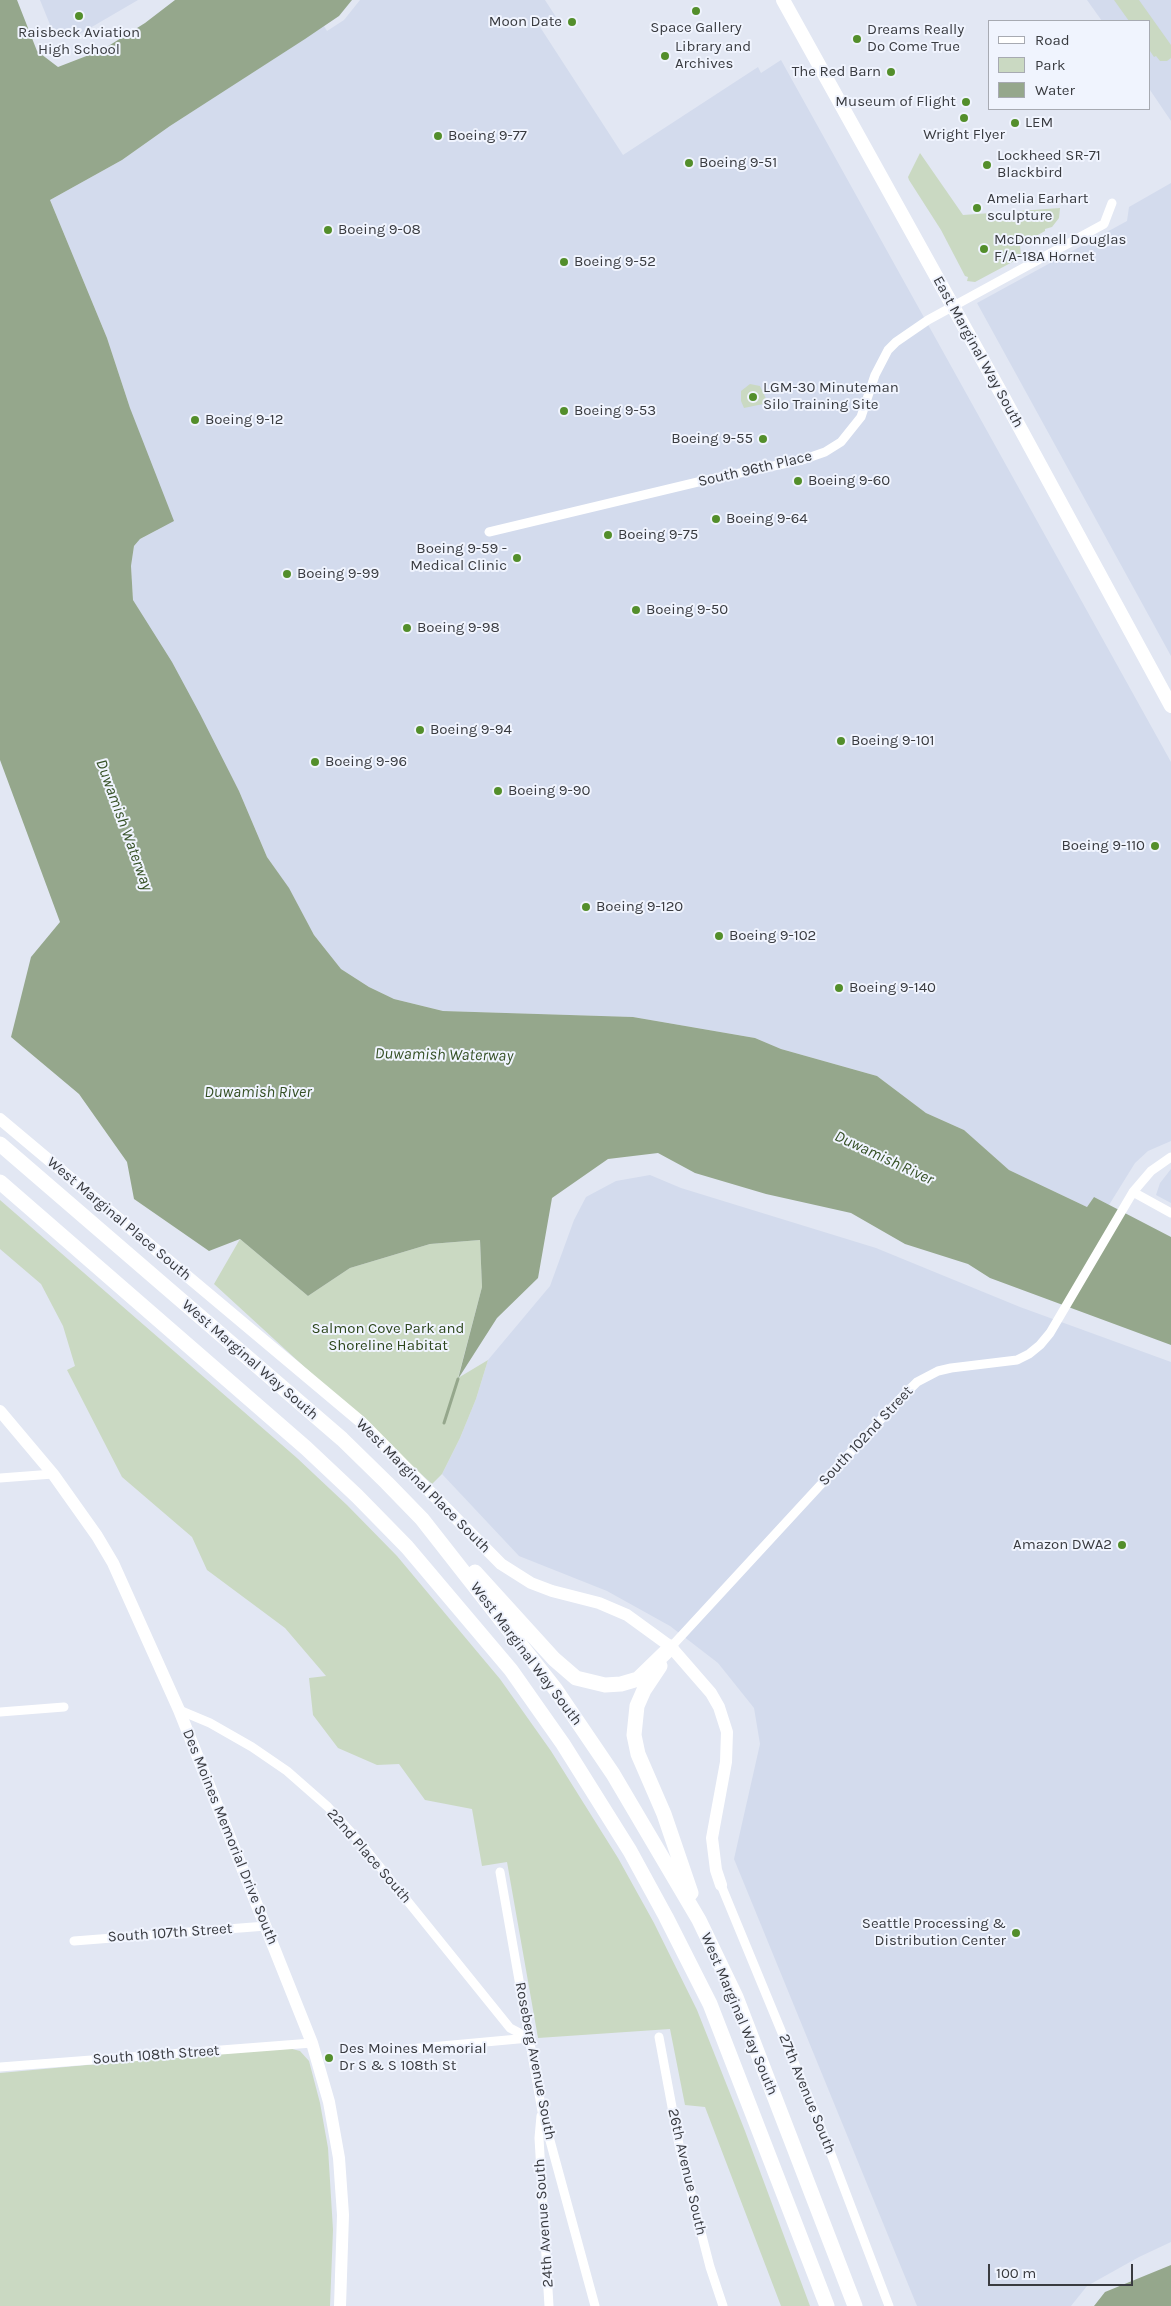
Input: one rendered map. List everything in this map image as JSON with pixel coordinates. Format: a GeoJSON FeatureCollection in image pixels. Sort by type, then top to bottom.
{"type":"FeatureCollection","features":[{"type":"Feature","properties":{"kind":"highway","name":"West Marginal Way South"},"geometry":{"type":"LineString","coordinates":[[0,1144],[342,1439],[422,1519],[561,1697],[613,1774],[699,1920],[736,1998],[855,2306]]}},
{"type":"Feature","properties":{"kind":"highway","name":"West Marginal Way South"},"geometry":{"type":"LineString","coordinates":[[0,1182],[299,1441],[357,1496],[407,1547],[511,1670],[563,1744],[630,1851],[710,2004],[827,2306]]}},
{"type":"Feature","properties":{"kind":"highway"},"geometry":{"type":"LineString","coordinates":[[422,1519],[492,1590],[561,1667],[576,1678],[605,1685],[620,1684],[638,1679],[672,1647]]}},
{"type":"Feature","properties":{"kind":"highway"},"geometry":{"type":"LineString","coordinates":[[672,1647],[644,1690],[637,1706],[634,1736],[638,1754],[679,1856],[699,1920]]}},
{"type":"Feature","properties":{"kind":"main road","name":"East Marginal Way South"},"geometry":{"type":"LineString","coordinates":[[783,0],[1171,706]]}},
{"type":"Feature","properties":{"kind":"street","name":"South 96th Place"},"geometry":{"type":"LineString","coordinates":[[489,532],[693,483],[802,460],[825,452],[841,442],[861,417],[875,375],[888,350],[907,332],[1104,224],[1112,203]]}},
{"type":"Feature","properties":{"kind":"street","name":"West Marginal Place South"},"geometry":{"type":"LineString","coordinates":[[0,1119],[361,1422],[501,1564],[514,1574],[552,1591],[599,1603],[627,1615],[672,1647],[711,1693],[719,1707],[727,1732],[726,1762],[712,1838],[716,1870],[721,1884]]}},
{"type":"Feature","properties":{"kind":"street","name":"South 102nd Street"},"geometry":{"type":"LineString","coordinates":[[672,1647],[917,1382],[938,1371],[1017,1360],[1030,1354],[1040,1345],[1058,1319],[1133,1192],[1151,1171],[1171,1157]]}},
{"type":"Feature","properties":{"kind":"street"},"geometry":{"type":"LineString","coordinates":[[1133,1192],[1171,1213]]}},
{"type":"Feature","properties":{"kind":"street","name":"Des Moines Memorial Drive South"},"geometry":{"type":"LineString","coordinates":[[0,1411],[53,1474],[97,1536],[113,1564],[179,1710],[312,2043],[329,2102],[339,2158],[343,2215],[340,2306]]}},
{"type":"Feature","properties":{"kind":"street"},"geometry":{"type":"LineString","coordinates":[[0,1478],[53,1474]]}},
{"type":"Feature","properties":{"kind":"street"},"geometry":{"type":"LineString","coordinates":[[0,1712],[64,1707]]}},
{"type":"Feature","properties":{"kind":"street","name":"22nd Place South"},"geometry":{"type":"LineString","coordinates":[[179,1710],[210,1723],[252,1747],[287,1771],[328,1807],[359,1841],[510,2028],[529,2038]]}},
{"type":"Feature","properties":{"kind":"street","name":"Roseberg Avenue South"},"geometry":{"type":"LineString","coordinates":[[500,1872],[542,2111],[595,2306]]}},
{"type":"Feature","properties":{"kind":"street","name":"27th Avenue South"},"geometry":{"type":"LineString","coordinates":[[721,1884],[820,2125],[890,2306]]}},
{"type":"Feature","properties":{"kind":"street","name":"South 107th Street"},"geometry":{"type":"LineString","coordinates":[[74,1941],[266,1926]]}},
{"type":"Feature","properties":{"kind":"street","name":"26th Avenue South"},"geometry":{"type":"LineString","coordinates":[[659,2036],[680,2150],[710,2267],[723,2306]]}},
{"type":"Feature","properties":{"kind":"street"},"geometry":{"type":"LineString","coordinates":[[409,2049],[529,2038]]}},
{"type":"Feature","properties":{"kind":"street","name":"South 108th Street"},"geometry":{"type":"LineString","coordinates":[[0,2067],[312,2043]]}},
{"type":"Feature","properties":{"kind":"street","name":"24th Avenue South"},"geometry":{"type":"LineString","coordinates":[[542,2111],[539,2138],[549,2306]]}},
{"type":"Feature","properties":{"kind":"shaded area","name":"Raisbeck Aviation High School"},"geometry":{"type":"Polygon","coordinates":[[[40,0],[138,0],[78,35],[53,32],[40,0]]]}},
{"type":"Feature","properties":{"kind":"shaded area"},"geometry":{"type":"Polygon","coordinates":[[[360,0],[545,0],[556,17],[540,27],[623,155],[758,67],[761,73],[781,60],[1171,762],[1171,1141],[1148,1151],[1135,1163],[1109,1205],[1094,1197],[1087,1207],[1009,1170],[964,1130],[926,1113],[877,1076],[781,1049],[755,1038],[633,1017],[443,1011],[394,999],[369,987],[341,969],[314,935],[289,889],[267,857],[239,791],[133,600],[131,566],[134,546],[140,539],[157,530],[130,408],[107,338],[50,200],[122,160],[170,126],[324,26],[327,31],[344,20],[360,0]]]}},
{"type":"Feature","properties":{"kind":"shaded area"},"geometry":{"type":"Polygon","coordinates":[[[1087,0],[1171,0],[1171,121],[1151,91],[1151,20],[1101,20],[1087,0]]]}},
{"type":"Feature","properties":{"kind":"shaded area"},"geometry":{"type":"Polygon","coordinates":[[[1171,183],[1171,656],[977,303],[1127,221],[1129,207],[1171,183]]]}},
{"type":"Feature","properties":{"kind":"shaded area"},"geometry":{"type":"Polygon","coordinates":[[[1171,1169],[1171,1203],[1156,1195],[1160,1183],[1171,1169]]]}},
{"type":"Feature","properties":{"kind":"shaded area"},"geometry":{"type":"Polygon","coordinates":[[[650,1175],[681,1188],[876,1248],[1020,1307],[1171,1362],[1171,2242],[1139,2257],[1087,2286],[1071,2306],[917,2306],[734,1859],[760,1744],[754,1708],[718,1663],[670,1626],[607,1591],[519,1556],[442,1474],[460,1438],[476,1399],[488,1360],[550,1286],[574,1220],[586,1197],[616,1181],[650,1175]]]}},
{"type":"Feature","properties":{"kind":"green space"},"geometry":{"type":"Polygon","coordinates":[[[1114,0],[1139,0],[1171,45],[1171,58],[1167,61],[1160,61],[1151,52],[1151,20],[1128,20],[1114,0]]]}},
{"type":"Feature","properties":{"kind":"green space"},"geometry":{"type":"Polygon","coordinates":[[[920,153],[963,215],[1060,208],[1059,218],[1052,227],[1045,229],[1045,231],[1020,245],[1021,256],[1018,259],[975,282],[967,281],[968,277],[965,276],[941,230],[909,180],[908,177],[920,153]]]}},
{"type":"Feature","properties":{"kind":"green space"},"geometry":{"type":"Polygon","coordinates":[[[750,384],[760,386],[768,403],[744,408],[741,401],[741,391],[750,384]]]}},
{"type":"Feature","properties":{"kind":"green space"},"geometry":{"type":"Polygon","coordinates":[[[0,1200],[297,1458],[347,1505],[397,1556],[500,1679],[551,1751],[618,1858],[654,1923],[697,2010],[745,2131],[810,2306],[781,2306],[705,2107],[685,2105],[670,2029],[538,2038],[507,1862],[482,1866],[472,1809],[425,1800],[399,1764],[377,1765],[338,1748],[313,1715],[309,1678],[326,1676],[285,1628],[207,1570],[192,1537],[122,1477],[67,1370],[75,1366],[63,1326],[41,1284],[0,1249],[0,1200]]]}},
{"type":"Feature","properties":{"kind":"green space","name":"Salmon Cove Park and Shoreline Habitat"},"geometry":{"type":"Polygon","coordinates":[[[240,1239],[308,1296],[350,1268],[430,1244],[480,1240],[482,1287],[458,1378],[488,1360],[476,1399],[460,1438],[442,1474],[432,1484],[214,1284],[240,1239]]]}},
{"type":"Feature","properties":{"kind":"green space"},"geometry":{"type":"Polygon","coordinates":[[[284,2047],[300,2051],[309,2061],[320,2103],[328,2148],[333,2230],[330,2306],[0,2306],[0,2073],[284,2047]]]}},
{"type":"Feature","properties":{"kind":"water","name":"Duwamish River"},"geometry":{"type":"Polygon","coordinates":[[[0,0],[17,0],[37,51],[58,67],[102,50],[145,23],[175,0],[352,0],[339,16],[305,39],[170,126],[122,160],[50,200],[107,338],[130,408],[174,521],[140,539],[134,546],[131,566],[133,600],[172,662],[200,714],[239,791],[267,857],[289,888],[314,935],[341,969],[369,987],[394,999],[443,1011],[633,1017],[755,1038],[781,1049],[877,1076],[926,1113],[964,1130],[1009,1170],[1087,1207],[1094,1197],[1171,1237],[1171,1345],[990,1278],[968,1264],[905,1244],[851,1213],[766,1194],[695,1173],[658,1153],[608,1159],[552,1198],[538,1278],[497,1318],[458,1379],[482,1287],[480,1240],[430,1244],[350,1268],[308,1296],[240,1239],[209,1251],[134,1199],[127,1162],[79,1094],[11,1037],[31,957],[60,922],[0,760],[0,0]]]}},
{"type":"Feature","properties":{"kind":"water"},"geometry":{"type":"Polygon","coordinates":[[[1171,2265],[1171,2306],[1094,2306],[1105,2292],[1171,2265]]]}},
{"type":"Feature","properties":{"kind":"waterway"},"geometry":{"type":"LineString","coordinates":[[444,1423],[458,1379]]}},
{"type":"Feature","properties":{"kind":"place","name":"Space Gallery"},"geometry":{"type":"Point","coordinates":[696,11]}},
{"type":"Feature","properties":{"kind":"place","name":"Raisbeck Aviation High School"},"geometry":{"type":"Point","coordinates":[79,16]}},
{"type":"Feature","properties":{"kind":"place","name":"Moon Date"},"geometry":{"type":"Point","coordinates":[572,22]}},
{"type":"Feature","properties":{"kind":"place","name":"Dreams Really Do Come True"},"geometry":{"type":"Point","coordinates":[857,39]}},
{"type":"Feature","properties":{"kind":"place","name":"Library and Archives"},"geometry":{"type":"Point","coordinates":[665,56]}},
{"type":"Feature","properties":{"kind":"place","name":"The Red Barn"},"geometry":{"type":"Point","coordinates":[891,72]}},
{"type":"Feature","properties":{"kind":"place","name":"Museum of Flight"},"geometry":{"type":"Point","coordinates":[966,102]}},
{"type":"Feature","properties":{"kind":"place","name":"Wright Flyer"},"geometry":{"type":"Point","coordinates":[964,118]}},
{"type":"Feature","properties":{"kind":"place","name":"LEM"},"geometry":{"type":"Point","coordinates":[1015,123]}},
{"type":"Feature","properties":{"kind":"place","name":"Boeing 9-77"},"geometry":{"type":"Point","coordinates":[438,136]}},
{"type":"Feature","properties":{"kind":"place","name":"Boeing 9-51"},"geometry":{"type":"Point","coordinates":[689,163]}},
{"type":"Feature","properties":{"kind":"place","name":"Lockheed SR-71 Blackbird"},"geometry":{"type":"Point","coordinates":[987,165]}},
{"type":"Feature","properties":{"kind":"place","name":"Amelia Earhart sculpture"},"geometry":{"type":"Point","coordinates":[977,208]}},
{"type":"Feature","properties":{"kind":"place","name":"Boeing 9-08"},"geometry":{"type":"Point","coordinates":[328,230]}},
{"type":"Feature","properties":{"kind":"place","name":"McDonnell Douglas F/A-18A Hornet"},"geometry":{"type":"Point","coordinates":[984,249]}},
{"type":"Feature","properties":{"kind":"place","name":"Boeing 9-52"},"geometry":{"type":"Point","coordinates":[564,262]}},
{"type":"Feature","properties":{"kind":"place","name":"LGM-30 Minuteman Silo Training Site"},"geometry":{"type":"Point","coordinates":[753,397]}},
{"type":"Feature","properties":{"kind":"place","name":"Boeing 9-53"},"geometry":{"type":"Point","coordinates":[564,411]}},
{"type":"Feature","properties":{"kind":"place","name":"Boeing 9-12"},"geometry":{"type":"Point","coordinates":[195,420]}},
{"type":"Feature","properties":{"kind":"place","name":"Boeing 9-55"},"geometry":{"type":"Point","coordinates":[763,439]}},
{"type":"Feature","properties":{"kind":"place","name":"Boeing 9-60"},"geometry":{"type":"Point","coordinates":[798,481]}},
{"type":"Feature","properties":{"kind":"place","name":"Boeing 9-64"},"geometry":{"type":"Point","coordinates":[716,519]}},
{"type":"Feature","properties":{"kind":"place","name":"Boeing 9-75"},"geometry":{"type":"Point","coordinates":[608,535]}},
{"type":"Feature","properties":{"kind":"place","name":"Boeing 9-59 - Medical Clinic"},"geometry":{"type":"Point","coordinates":[517,558]}},
{"type":"Feature","properties":{"kind":"place","name":"Boeing 9-99"},"geometry":{"type":"Point","coordinates":[287,574]}},
{"type":"Feature","properties":{"kind":"place","name":"Boeing 9-50"},"geometry":{"type":"Point","coordinates":[636,610]}},
{"type":"Feature","properties":{"kind":"place","name":"Boeing 9-98"},"geometry":{"type":"Point","coordinates":[407,628]}},
{"type":"Feature","properties":{"kind":"place","name":"Boeing 9-94"},"geometry":{"type":"Point","coordinates":[420,730]}},
{"type":"Feature","properties":{"kind":"place","name":"Boeing 9-101"},"geometry":{"type":"Point","coordinates":[841,741]}},
{"type":"Feature","properties":{"kind":"place","name":"Boeing 9-96"},"geometry":{"type":"Point","coordinates":[315,762]}},
{"type":"Feature","properties":{"kind":"place","name":"Boeing 9-90"},"geometry":{"type":"Point","coordinates":[498,791]}},
{"type":"Feature","properties":{"kind":"place","name":"Boeing 9-110"},"geometry":{"type":"Point","coordinates":[1155,846]}},
{"type":"Feature","properties":{"kind":"place","name":"Boeing 9-120"},"geometry":{"type":"Point","coordinates":[586,907]}},
{"type":"Feature","properties":{"kind":"place","name":"Boeing 9-102"},"geometry":{"type":"Point","coordinates":[719,936]}},
{"type":"Feature","properties":{"kind":"place","name":"Boeing 9-140"},"geometry":{"type":"Point","coordinates":[839,988]}},
{"type":"Feature","properties":{"kind":"place","name":"Amazon DWA2"},"geometry":{"type":"Point","coordinates":[1122,1545]}},
{"type":"Feature","properties":{"kind":"place","name":"Seattle Processing & Distribution Center"},"geometry":{"type":"Point","coordinates":[1016,1933]}},
{"type":"Feature","properties":{"kind":"place","name":"Des Moines Memorial Dr S & S 108th St"},"geometry":{"type":"Point","coordinates":[329,2058]}},
{"type":"Feature","properties":{"kind":"water label","name":"Duwamish Waterway"},"geometry":{"type":"Point","coordinates":[124,825]}},
{"type":"Feature","properties":{"kind":"water label","name":"Duwamish Waterway"},"geometry":{"type":"Point","coordinates":[444,1055]}}]}
